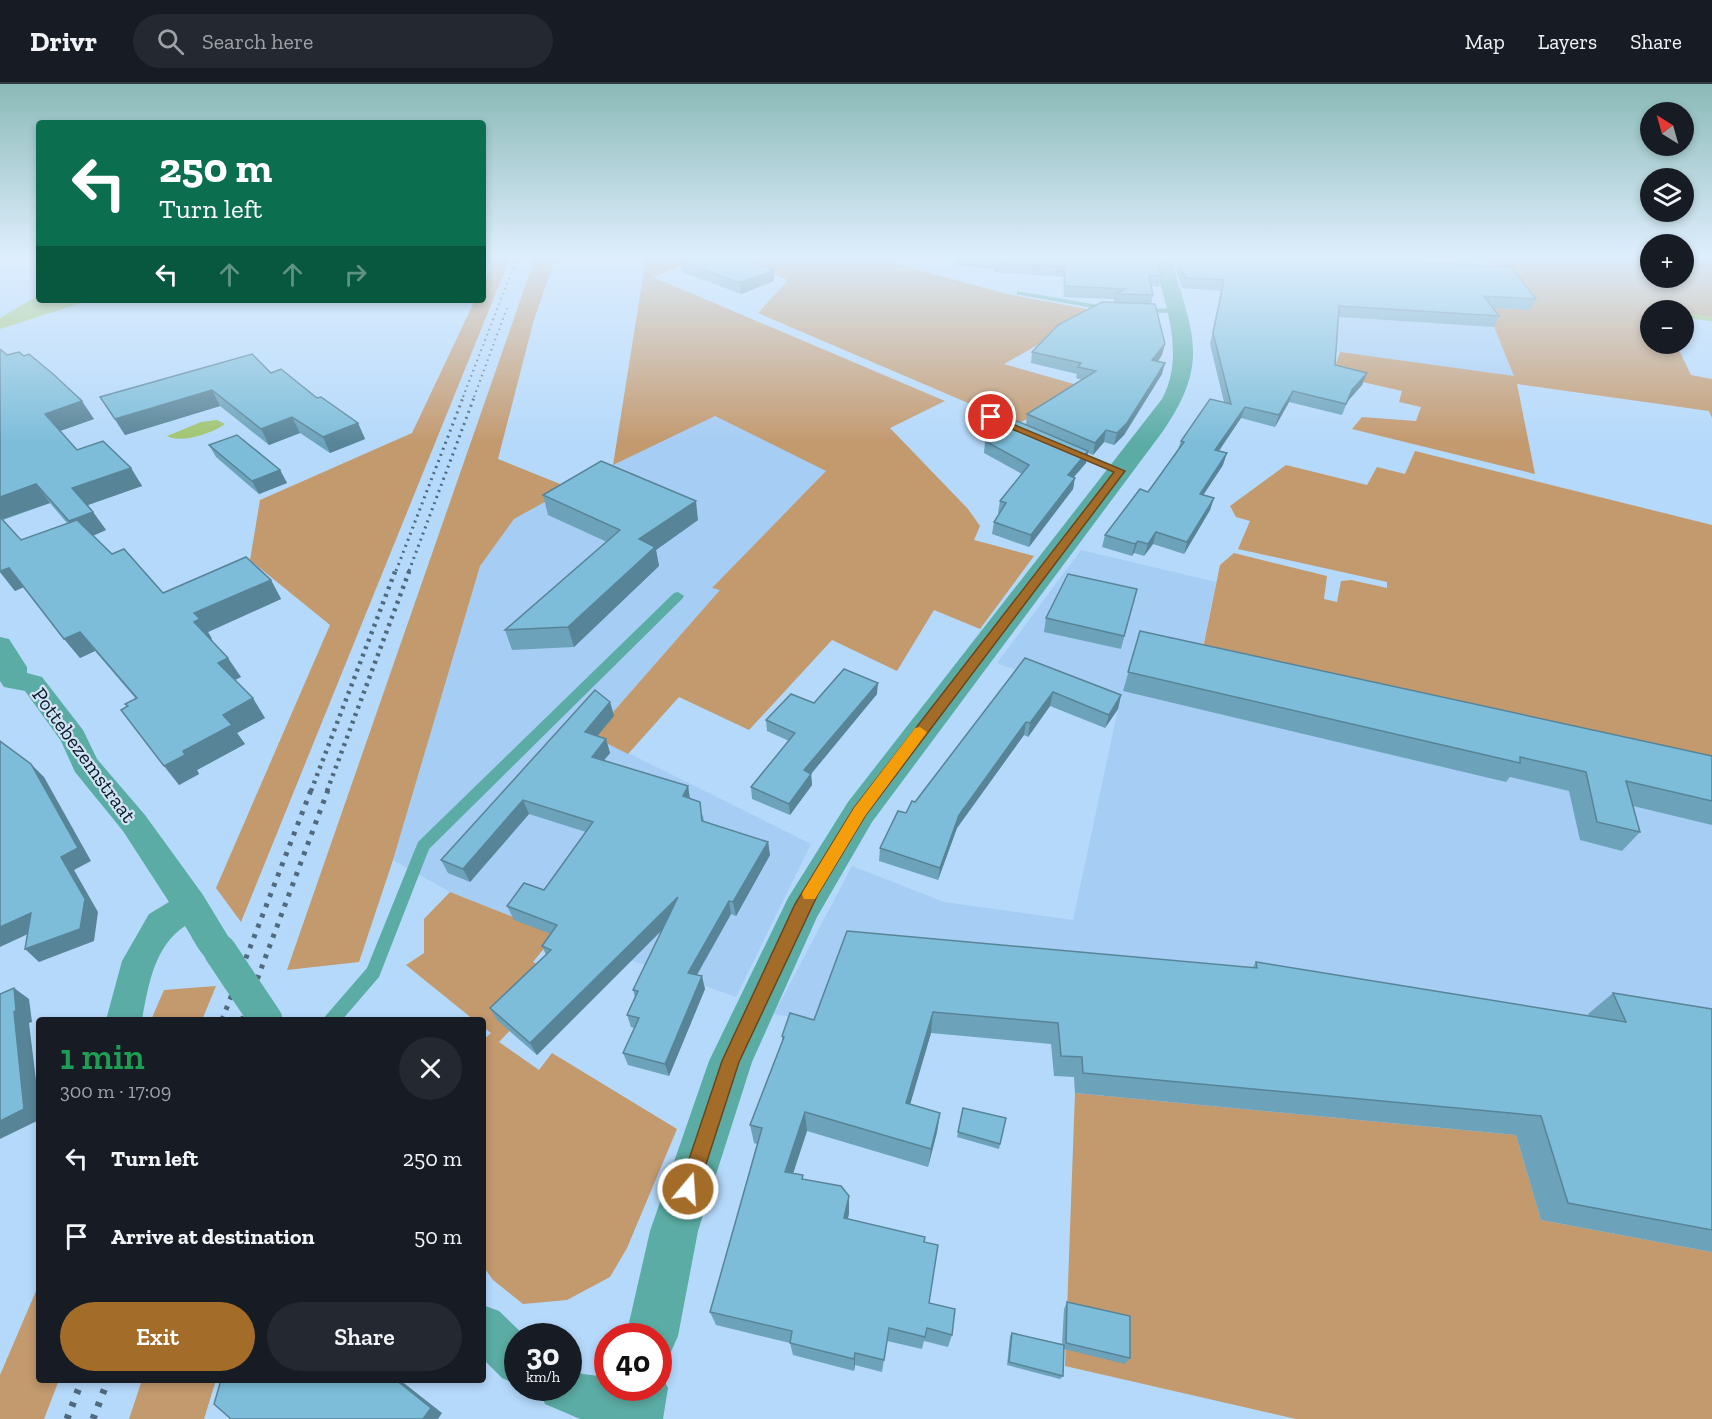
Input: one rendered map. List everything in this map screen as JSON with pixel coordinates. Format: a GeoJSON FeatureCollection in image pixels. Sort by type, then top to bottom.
{"type":"FeatureCollection","features":[{"type":"Feature","properties":{"kind":"street"},"geometry":{"type":"LineString","coordinates":[[655,1323],[674,1231],[731,1061],[801,909],[860,812],[1155,426],[1177,390],[1183,368],[1184,346],[1177,320]]}},
{"type":"Feature","properties":{"kind":"street","name":"Pottebezemstraat"},"geometry":{"type":"LineString","coordinates":[[0,645],[14,667],[7,684],[33,682],[73,736],[85,764],[119,808],[134,822],[264,1017]]}},
{"type":"Feature","properties":{"kind":"street"},"geometry":{"type":"LineString","coordinates":[[125,1017],[134,972],[160,924],[191,905]]}},
{"type":"Feature","properties":{"kind":"street"},"geometry":{"type":"LineString","coordinates":[[486,1330],[504,1348]]}},
{"type":"Feature","properties":{"kind":"street"},"geometry":{"type":"LineString","coordinates":[[582,1397],[638,1404]]}},
{"type":"Feature","properties":{"kind":"lane"},"geometry":{"type":"LineString","coordinates":[[991,417],[1034,435]]}},
{"type":"Feature","properties":{"kind":"lane"},"geometry":{"type":"LineString","coordinates":[[1066,448],[1120,471]]}},
{"type":"Feature","properties":{"kind":"lane"},"geometry":{"type":"LineString","coordinates":[[334,1017],[373,972],[423,846],[678,596]]}},
{"type":"Feature","properties":{"kind":"shaded area"},"geometry":{"type":"Polygon","coordinates":[[[0,320],[27,320],[0,329],[0,320]]]}},
{"type":"Feature","properties":{"kind":"shaded area"},"geometry":{"type":"Polygon","coordinates":[[[465,320],[485,320],[241,922],[216,888],[330,625],[250,560],[260,500],[412,433],[465,320]]]}},
{"type":"Feature","properties":{"kind":"shaded area"},"geometry":{"type":"Polygon","coordinates":[[[513,320],[534,320],[498,459],[570,488],[514,519],[480,566],[393,860],[359,962],[287,970],[513,320]]]}},
{"type":"Feature","properties":{"kind":"shaded area"},"geometry":{"type":"Polygon","coordinates":[[[636,320],[755,320],[945,401],[890,428],[968,509],[980,526],[974,540],[1034,556],[980,629],[934,610],[897,671],[832,640],[749,730],[679,697],[628,754],[592,736],[720,590],[712,588],[826,471],[715,416],[613,465],[636,320]]]}},
{"type":"Feature","properties":{"kind":"shaded area"},"geometry":{"type":"Polygon","coordinates":[[[775,320],[1081,320],[1004,364],[1074,384],[1049,408],[1017,424],[775,320]]]}},
{"type":"Feature","properties":{"kind":"shaded area"},"geometry":{"type":"Polygon","coordinates":[[[1324,320],[1489,320],[1515,377],[1333,351],[1324,320]]]}},
{"type":"Feature","properties":{"kind":"shaded area"},"geometry":{"type":"Polygon","coordinates":[[[1489,320],[1640,320],[1640,354],[1681,354],[1691,375],[1712,379],[1712,418],[1709,411],[1517,384],[1535,474],[1352,429],[1362,417],[1416,421],[1421,407],[1399,402],[1402,391],[1332,375],[1340,352],[1514,376],[1489,320]]]}},
{"type":"Feature","properties":{"kind":"shaded area"},"geometry":{"type":"Polygon","coordinates":[[[715,416],[827,470],[713,588],[721,590],[592,735],[811,844],[736,997],[556,934],[450,892],[393,860],[480,566],[508,522],[613,464],[715,416]]]}},
{"type":"Feature","properties":{"kind":"shaded area"},"geometry":{"type":"Polygon","coordinates":[[[217,420],[225,424],[205,434],[180,439],[167,436],[201,422],[217,420]]]}},
{"type":"Feature","properties":{"kind":"shaded area"},"geometry":{"type":"Polygon","coordinates":[[[1415,451],[1712,525],[1712,778],[1200,663],[1220,565],[1234,553],[1327,576],[1324,599],[1337,602],[1341,581],[1351,580],[1387,588],[1387,582],[1238,549],[1250,521],[1236,517],[1230,506],[1286,465],[1367,485],[1377,467],[1405,474],[1415,451]]]}},
{"type":"Feature","properties":{"kind":"shaded area"},"geometry":{"type":"Polygon","coordinates":[[[1081,550],[1216,582],[1200,662],[1712,778],[1712,1252],[1541,1220],[1516,1135],[1075,1093],[1072,1046],[823,1022],[774,1014],[852,866],[944,902],[1073,920],[1118,709],[997,663],[1081,550]]]}},
{"type":"Feature","properties":{"kind":"shaded area"},"geometry":{"type":"Polygon","coordinates":[[[450,892],[556,934],[533,962],[562,976],[499,1042],[539,1070],[552,1053],[677,1129],[627,1248],[610,1277],[567,1300],[523,1304],[493,1280],[486,1270],[486,1037],[491,1033],[486,1029],[486,1017],[470,1017],[406,965],[424,953],[424,919],[450,892]]]}},
{"type":"Feature","properties":{"kind":"shaded area"},"geometry":{"type":"Polygon","coordinates":[[[216,986],[203,1017],[152,1017],[164,990],[216,986]]]}},
{"type":"Feature","properties":{"kind":"shaded area"},"geometry":{"type":"Polygon","coordinates":[[[1075,1093],[1516,1135],[1541,1220],[1712,1252],[1712,1419],[1296,1419],[1065,1366],[1075,1093]]]}},
{"type":"Feature","properties":{"kind":"shaded area"},"geometry":{"type":"Polygon","coordinates":[[[36,1291],[36,1383],[58,1383],[44,1419],[0,1419],[0,1375],[36,1291]]]}},
{"type":"Feature","properties":{"kind":"shaded area"},"geometry":{"type":"Polygon","coordinates":[[[141,1383],[215,1383],[204,1419],[129,1419],[141,1383]]]}},
{"type":"Feature","properties":{"kind":"building"},"geometry":{"type":"Polygon","coordinates":[[[1067,320],[1159,320],[1165,344],[1152,360],[1165,363],[1127,423],[1117,433],[1106,430],[1095,443],[1027,414],[1096,371],[1078,367],[1081,363],[1032,352],[1058,325],[1067,320]]]}},
{"type":"Feature","properties":{"kind":"building"},"geometry":{"type":"Polygon","coordinates":[[[1216,320],[1338,320],[1335,365],[1367,373],[1352,390],[1346,404],[1293,391],[1279,415],[1245,407],[1215,450],[1227,453],[1200,494],[1214,498],[1187,542],[1156,532],[1148,544],[1138,541],[1135,544],[1105,535],[1140,489],[1148,492],[1184,442],[1181,441],[1210,399],[1231,404],[1213,333],[1216,320]]]}},
{"type":"Feature","properties":{"kind":"building"},"geometry":{"type":"Polygon","coordinates":[[[0,349],[7,355],[19,352],[24,356],[29,354],[82,401],[45,414],[77,450],[103,441],[131,468],[72,488],[93,512],[69,521],[36,484],[0,497],[0,349]]]}},
{"type":"Feature","properties":{"kind":"building"},"geometry":{"type":"Polygon","coordinates":[[[252,354],[271,373],[281,369],[317,398],[321,397],[358,423],[323,437],[292,417],[261,429],[212,390],[115,419],[100,397],[252,354]]]}},
{"type":"Feature","properties":{"kind":"building"},"geometry":{"type":"Polygon","coordinates":[[[1017,421],[1088,451],[1068,475],[1075,478],[1031,535],[994,522],[1006,503],[1000,501],[1029,465],[985,441],[1017,421]]]}},
{"type":"Feature","properties":{"kind":"building"},"geometry":{"type":"Polygon","coordinates":[[[237,435],[280,470],[252,481],[209,445],[237,435]]]}},
{"type":"Feature","properties":{"kind":"building"},"geometry":{"type":"Polygon","coordinates":[[[601,461],[696,501],[639,539],[655,547],[568,627],[505,630],[620,530],[543,495],[601,461]]]}},
{"type":"Feature","properties":{"kind":"building"},"geometry":{"type":"Polygon","coordinates":[[[0,517],[21,540],[77,520],[112,554],[124,549],[163,593],[246,557],[271,580],[194,613],[200,619],[194,622],[228,658],[218,663],[253,698],[223,715],[232,725],[183,751],[185,755],[164,766],[121,710],[128,706],[125,704],[137,698],[80,632],[64,639],[9,568],[0,571],[0,517]]]}},
{"type":"Feature","properties":{"kind":"building"},"geometry":{"type":"Polygon","coordinates":[[[1068,574],[1137,589],[1124,636],[1046,618],[1068,574]]]}},
{"type":"Feature","properties":{"kind":"building"},"geometry":{"type":"Polygon","coordinates":[[[1140,631],[1712,756],[1712,801],[1626,781],[1640,832],[1597,822],[1586,772],[1520,757],[1520,763],[1128,672],[1140,631]]]}},
{"type":"Feature","properties":{"kind":"building"},"geometry":{"type":"Polygon","coordinates":[[[1025,658],[1121,695],[1109,715],[1053,692],[1030,723],[1026,722],[959,815],[940,868],[880,848],[898,811],[906,813],[912,801],[915,802],[1025,658]]]}},
{"type":"Feature","properties":{"kind":"building"},"geometry":{"type":"Polygon","coordinates":[[[844,669],[878,683],[804,770],[811,774],[789,804],[751,787],[795,733],[766,720],[791,694],[814,703],[844,669]]]}},
{"type":"Feature","properties":{"kind":"building"},"geometry":{"type":"Polygon","coordinates":[[[595,690],[610,702],[585,732],[606,739],[592,757],[688,786],[683,796],[700,802],[702,821],[768,842],[733,902],[729,901],[688,973],[702,976],[665,1064],[623,1053],[639,1018],[627,1015],[638,991],[633,990],[678,897],[530,1043],[490,1008],[551,950],[542,946],[557,925],[507,906],[524,883],[544,890],[593,822],[523,800],[463,869],[441,860],[595,690]]]}},
{"type":"Feature","properties":{"kind":"building"},"geometry":{"type":"Polygon","coordinates":[[[0,741],[31,764],[78,848],[61,857],[85,899],[80,929],[25,949],[31,913],[0,927],[0,741]]]}},
{"type":"Feature","properties":{"kind":"building"},"geometry":{"type":"Polygon","coordinates":[[[847,931],[1257,968],[1256,962],[1626,1022],[1613,993],[1712,1009],[1712,1230],[1568,1203],[1541,1116],[1083,1073],[1082,1057],[1061,1056],[1058,1023],[933,1012],[906,1103],[940,1113],[931,1149],[805,1112],[785,1172],[803,1175],[802,1179],[841,1186],[849,1196],[844,1218],[925,1237],[924,1242],[938,1245],[929,1303],[955,1309],[952,1335],[927,1328],[925,1337],[889,1328],[884,1360],[855,1353],[854,1359],[790,1343],[792,1331],[710,1312],[762,1128],[750,1125],[784,1037],[782,1036],[790,1013],[814,1020],[847,931]]]}},
{"type":"Feature","properties":{"kind":"building"},"geometry":{"type":"Polygon","coordinates":[[[14,988],[16,1010],[14,1012],[24,1109],[0,1121],[0,994],[14,988]]]}},
{"type":"Feature","properties":{"kind":"building"},"geometry":{"type":"Polygon","coordinates":[[[963,1108],[1006,1118],[1000,1144],[958,1132],[963,1108]]]}},
{"type":"Feature","properties":{"kind":"building"},"geometry":{"type":"Polygon","coordinates":[[[1067,1302],[1130,1316],[1130,1358],[1066,1343],[1067,1302]]]}},
{"type":"Feature","properties":{"kind":"building"},"geometry":{"type":"Polygon","coordinates":[[[1012,1333],[1064,1345],[1063,1376],[1009,1362],[1012,1333]]]}},
{"type":"Feature","properties":{"kind":"building"},"geometry":{"type":"Polygon","coordinates":[[[220,1383],[400,1383],[431,1408],[423,1419],[231,1419],[214,1404],[220,1383]]]}},
{"type":"Feature","properties":{"kind":"railway"},"geometry":{"type":"LineString","coordinates":[[463,397],[493,320]]}},
{"type":"Feature","properties":{"kind":"railway"},"geometry":{"type":"LineString","coordinates":[[474,397],[502,320]]}},
{"type":"Feature","properties":{"kind":"railway"},"geometry":{"type":"LineString","coordinates":[[396,571],[464,395]]}},
{"type":"Feature","properties":{"kind":"railway"},"geometry":{"type":"LineString","coordinates":[[409,571],[475,395]]}},
{"type":"Feature","properties":{"kind":"railway"},"geometry":{"type":"LineString","coordinates":[[311,791],[396,569]]}},
{"type":"Feature","properties":{"kind":"railway"},"geometry":{"type":"LineString","coordinates":[[327,791],[410,569]]}},
{"type":"Feature","properties":{"kind":"railway"},"geometry":{"type":"LineString","coordinates":[[223,1017],[311,790]]}},
{"type":"Feature","properties":{"kind":"railway"},"geometry":{"type":"LineString","coordinates":[[243,1017],[328,790]]}},
{"type":"Feature","properties":{"kind":"railway"},"geometry":{"type":"LineString","coordinates":[[67,1419],[81,1383]]}},
{"type":"Feature","properties":{"kind":"railway"},"geometry":{"type":"LineString","coordinates":[[93,1419],[107,1383]]}},
{"type":"Feature","properties":{"kind":"slow traffic"},"geometry":{"type":"LineString","coordinates":[[809,894],[860,812],[920,732]]}},
{"type":"Feature","properties":{"kind":"route"},"geometry":{"type":"LineString","coordinates":[[688,1189],[731,1061],[801,909],[812,890],[860,812],[1120,471],[991,417]]}}]}
